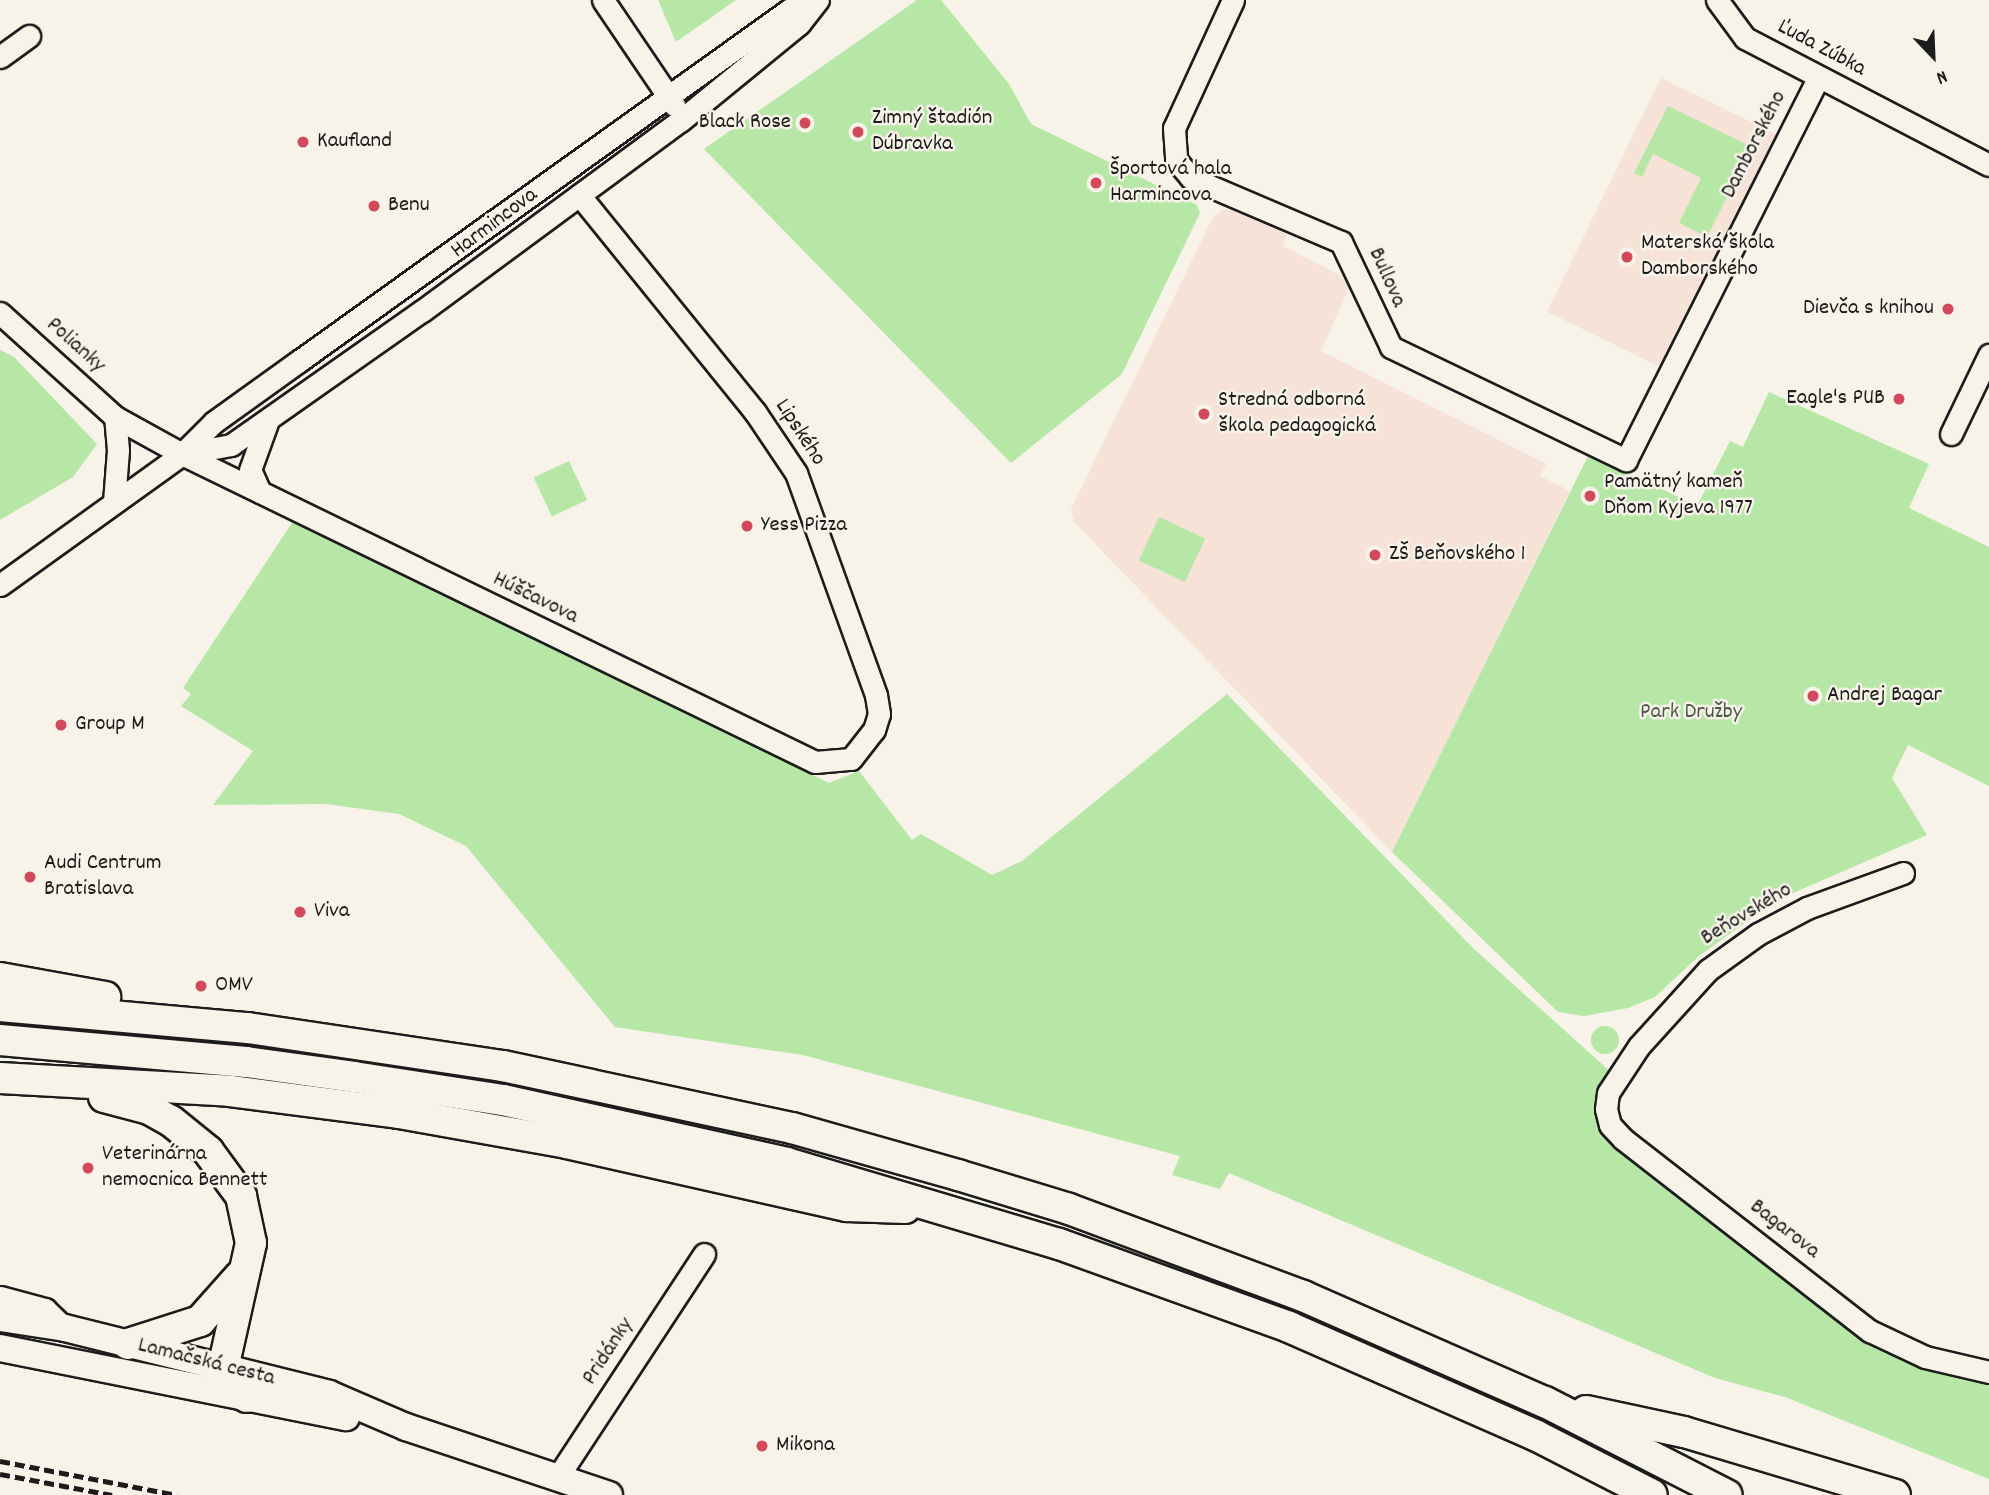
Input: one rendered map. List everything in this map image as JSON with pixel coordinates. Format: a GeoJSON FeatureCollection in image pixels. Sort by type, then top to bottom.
{"type":"FeatureCollection","features":[{"type":"Feature","properties":{"kind":"highway"},"geometry":{"type":"LineString","coordinates":[[0,978],[116,999],[171,1020]]}},
{"type":"Feature","properties":{"kind":"highway"},"geometry":{"type":"LineString","coordinates":[[0,1006],[171,1020],[503,1066],[805,1132],[1069,1209],[1303,1296],[1545,1402],[1727,1495]]}},
{"type":"Feature","properties":{"kind":"highway"},"geometry":{"type":"LineString","coordinates":[[0,1040],[246,1062],[503,1100],[787,1163],[947,1209],[1167,1281],[1289,1327],[1535,1435],[1652,1495]]}},
{"type":"Feature","properties":{"kind":"highway"},"geometry":{"type":"LineString","coordinates":[[0,1078],[230,1091],[399,1113],[581,1146],[847,1206],[947,1209]]}},
{"type":"Feature","properties":{"kind":"highway"},"geometry":{"type":"LineString","coordinates":[[36,1080],[149,1109],[189,1134],[224,1169],[241,1196],[250,1232],[248,1265],[227,1339],[225,1368],[233,1385],[247,1397]]}},
{"type":"Feature","properties":{"kind":"highway"},"geometry":{"type":"LineString","coordinates":[[128,1344],[200,1321],[248,1265]]}},
{"type":"Feature","properties":{"kind":"highway"},"geometry":{"type":"LineString","coordinates":[[1545,1402],[1684,1432],[1895,1495]]}},
{"type":"Feature","properties":{"kind":"main road","name":"Lamačská cesta"},"geometry":{"type":"LineString","coordinates":[[0,1318],[65,1328],[329,1394],[406,1427],[609,1495]]}},
{"type":"Feature","properties":{"kind":"main road","name":"Lamačská cesta"},"geometry":{"type":"LineString","coordinates":[[0,1348],[406,1427]]}},
{"type":"Feature","properties":{"kind":"street"},"geometry":{"type":"LineString","coordinates":[[603,0],[670,94],[680,121]]}},
{"type":"Feature","properties":{"kind":"street","name":"Harmincova"},"geometry":{"type":"LineString","coordinates":[[0,586],[182,454],[218,419],[670,94],[789,10],[816,0]]}},
{"type":"Feature","properties":{"kind":"street","name":"Harmincova"},"geometry":{"type":"LineString","coordinates":[[182,454],[231,445],[268,419],[680,121],[799,24],[816,0]]}},
{"type":"Feature","properties":{"kind":"street","name":"Bullova"},"geometry":{"type":"LineString","coordinates":[[1233,0],[1174,128],[1176,160],[1186,172],[1216,191],[1341,242],[1391,347],[1626,460]]}},
{"type":"Feature","properties":{"kind":"street","name":"Ľuda Zúbka"},"geometry":{"type":"LineString","coordinates":[[1717,0],[1745,38],[1818,79],[1989,166]]}},
{"type":"Feature","properties":{"kind":"street"},"geometry":{"type":"LineString","coordinates":[[0,57],[29,36]]}},
{"type":"Feature","properties":{"kind":"street","name":"Damborského"},"geometry":{"type":"LineString","coordinates":[[1626,460],[1818,79]]}},
{"type":"Feature","properties":{"kind":"street","name":"Lipského"},"geometry":{"type":"LineString","coordinates":[[579,195],[759,417],[796,473],[876,695],[878,714],[865,746]]}},
{"type":"Feature","properties":{"kind":"street","name":"Polianky"},"geometry":{"type":"LineString","coordinates":[[0,313],[115,417],[182,454]]}},
{"type":"Feature","properties":{"kind":"street"},"geometry":{"type":"LineString","coordinates":[[1951,434],[1989,355]]}},
{"type":"Feature","properties":{"kind":"street"},"geometry":{"type":"LineString","coordinates":[[114,502],[118,450],[115,417]]}},
{"type":"Feature","properties":{"kind":"street"},"geometry":{"type":"LineString","coordinates":[[260,492],[250,470],[268,419]]}},
{"type":"Feature","properties":{"kind":"street","name":"Húščavova"},"geometry":{"type":"LineString","coordinates":[[182,454],[815,762],[851,759],[865,746]]}},
{"type":"Feature","properties":{"kind":"street","name":"Beňovského"},"geometry":{"type":"LineString","coordinates":[[1620,1074],[1665,1012],[1708,970],[1758,934],[1807,908],[1903,873]]}},
{"type":"Feature","properties":{"kind":"street","name":"Bagarova"},"geometry":{"type":"LineString","coordinates":[[1620,1074],[1608,1093],[1606,1109],[1611,1125],[1623,1139],[1870,1331],[1925,1357],[1989,1371]]}},
{"type":"Feature","properties":{"kind":"street","name":"Pridánky"},"geometry":{"type":"LineString","coordinates":[[557,1478],[704,1254]]}},
{"type":"Feature","properties":{"kind":"street"},"geometry":{"type":"LineString","coordinates":[[0,1297],[46,1309],[65,1328]]}},
{"type":"Feature","properties":{"kind":"shaded area"},"geometry":{"type":"Polygon","coordinates":[[[1661,78],[1778,135],[1664,369],[1547,312],[1661,78]]]}},
{"type":"Feature","properties":{"kind":"shaded area","name":"ZŠ Beňovského 1"},"geometry":{"type":"Polygon","coordinates":[[[1224,209],[1237,210],[1287,234],[1283,246],[1340,275],[1350,286],[1321,351],[1546,464],[1540,476],[1570,491],[1392,852],[1074,522],[1071,509],[1213,217],[1224,209]]]}},
{"type":"Feature","properties":{"kind":"green space"},"geometry":{"type":"Polygon","coordinates":[[[658,0],[736,0],[676,42],[658,0]]]}},
{"type":"Feature","properties":{"kind":"green space"},"geometry":{"type":"Polygon","coordinates":[[[917,0],[941,0],[1009,84],[1031,124],[1197,205],[1200,213],[1122,374],[1011,463],[704,149],[917,0]]]}},
{"type":"Feature","properties":{"kind":"green space"},"geometry":{"type":"Polygon","coordinates":[[[1668,106],[1752,147],[1707,237],[1679,223],[1701,178],[1653,154],[1642,177],[1634,173],[1668,106]]]}},
{"type":"Feature","properties":{"kind":"green space"},"geometry":{"type":"Polygon","coordinates":[[[0,350],[14,357],[97,444],[73,477],[0,520],[0,350]]]}},
{"type":"Feature","properties":{"kind":"green space","name":"Park Družby"},"geometry":{"type":"Polygon","coordinates":[[[1769,392],[1929,464],[1909,508],[1989,547],[1989,786],[1908,745],[1892,778],[1927,835],[1793,893],[1753,917],[1699,956],[1655,997],[1628,1008],[1584,1016],[1558,1012],[1392,852],[1589,454],[1697,506],[1730,441],[1743,447],[1769,392]]]}},
{"type":"Feature","properties":{"kind":"green space"},"geometry":{"type":"Polygon","coordinates":[[[569,461],[587,500],[552,516],[534,477],[569,461]]]}},
{"type":"Feature","properties":{"kind":"green space"},"geometry":{"type":"Polygon","coordinates":[[[1159,517],[1205,539],[1185,582],[1139,561],[1159,517]]]}},
{"type":"Feature","properties":{"kind":"green space"},"geometry":{"type":"Polygon","coordinates":[[[294,520],[829,783],[859,771],[912,840],[921,834],[992,875],[1022,861],[1227,694],[1474,949],[1612,1073],[1604,1132],[1612,1142],[1876,1347],[1905,1361],[1989,1383],[1989,1479],[1785,1397],[1715,1378],[1229,1173],[1220,1189],[1172,1175],[1180,1156],[803,1055],[615,1027],[466,846],[399,814],[326,804],[213,805],[253,751],[181,706],[191,694],[183,688],[294,520]]]}},
{"type":"Feature","properties":{"kind":"green space"},"geometry":{"type":"Polygon","coordinates":[[[1605,1026],[1615,1030],[1619,1040],[1615,1050],[1605,1054],[1595,1050],[1591,1040],[1595,1030],[1605,1026]]]}},
{"type":"Feature","properties":{"kind":"railway"},"geometry":{"type":"LineString","coordinates":[[0,1461],[177,1495]]}},
{"type":"Feature","properties":{"kind":"railway"},"geometry":{"type":"LineString","coordinates":[[0,1474],[112,1495]]}},
{"type":"Feature","properties":{"kind":"place","name":"Black Rose"},"geometry":{"type":"Point","coordinates":[805,123]}},
{"type":"Feature","properties":{"kind":"place","name":"Zimný štadión Dúbravka"},"geometry":{"type":"Point","coordinates":[858,132]}},
{"type":"Feature","properties":{"kind":"place","name":"Kaufland"},"geometry":{"type":"Point","coordinates":[303,142]}},
{"type":"Feature","properties":{"kind":"place","name":"Športová hala Harmincova"},"geometry":{"type":"Point","coordinates":[1096,183]}},
{"type":"Feature","properties":{"kind":"place","name":"Benu"},"geometry":{"type":"Point","coordinates":[374,206]}},
{"type":"Feature","properties":{"kind":"place","name":"Materská škola Damborského"},"geometry":{"type":"Point","coordinates":[1627,257]}},
{"type":"Feature","properties":{"kind":"place","name":"Dievča s knihou"},"geometry":{"type":"Point","coordinates":[1948,309]}},
{"type":"Feature","properties":{"kind":"place","name":"Eagle's PUB"},"geometry":{"type":"Point","coordinates":[1899,399]}},
{"type":"Feature","properties":{"kind":"place","name":"Stredná odborná škola pedagogická"},"geometry":{"type":"Point","coordinates":[1204,414]}},
{"type":"Feature","properties":{"kind":"place","name":"Pamätný kameň Dňom Kyjeva 1977"},"geometry":{"type":"Point","coordinates":[1590,496]}},
{"type":"Feature","properties":{"kind":"place","name":"Yess Pizza"},"geometry":{"type":"Point","coordinates":[747,526]}},
{"type":"Feature","properties":{"kind":"place","name":"ZŠ Beňovského 1"},"geometry":{"type":"Point","coordinates":[1375,555]}},
{"type":"Feature","properties":{"kind":"place","name":"Andrej Bagar"},"geometry":{"type":"Point","coordinates":[1813,696]}},
{"type":"Feature","properties":{"kind":"place","name":"Group M"},"geometry":{"type":"Point","coordinates":[61,725]}},
{"type":"Feature","properties":{"kind":"place","name":"Audi Centrum Bratislava"},"geometry":{"type":"Point","coordinates":[30,877]}},
{"type":"Feature","properties":{"kind":"place","name":"Viva"},"geometry":{"type":"Point","coordinates":[300,912]}},
{"type":"Feature","properties":{"kind":"place","name":"OMV"},"geometry":{"type":"Point","coordinates":[201,986]}},
{"type":"Feature","properties":{"kind":"place","name":"Veterinárna nemocnica Bennett"},"geometry":{"type":"Point","coordinates":[88,1168]}},
{"type":"Feature","properties":{"kind":"place","name":"Mikona"},"geometry":{"type":"Point","coordinates":[762,1446]}}]}
